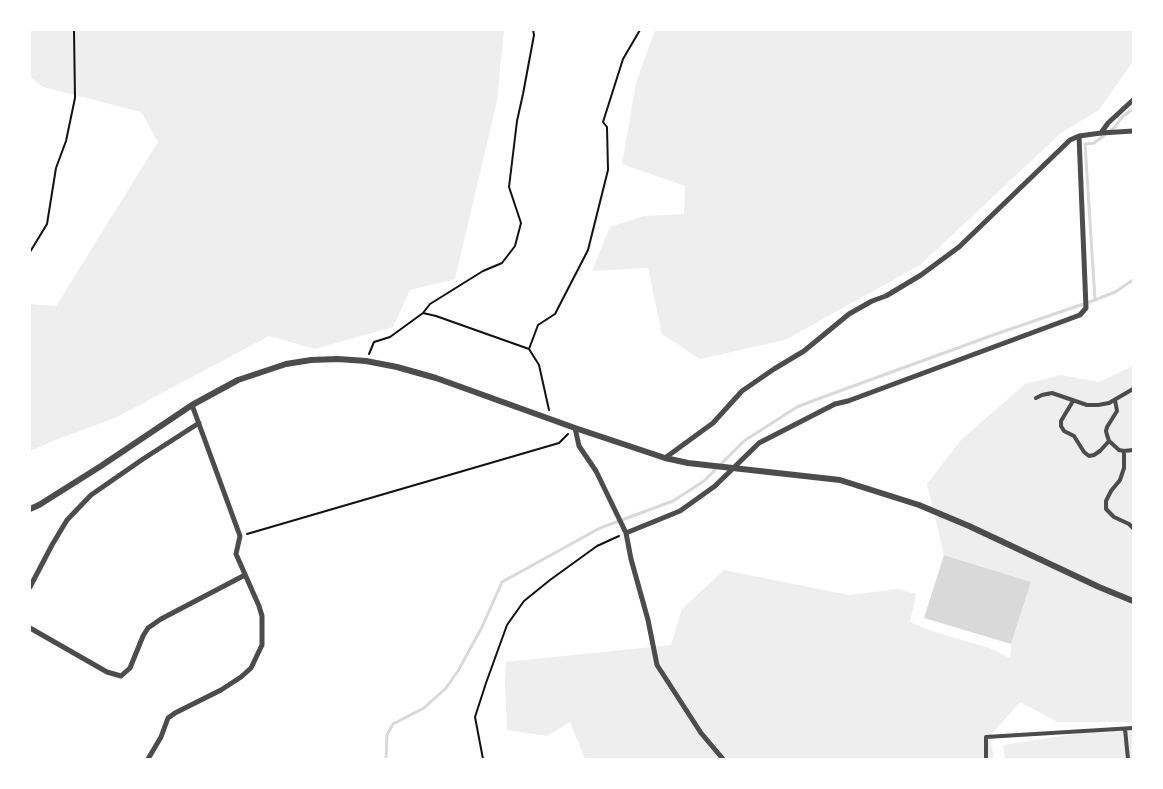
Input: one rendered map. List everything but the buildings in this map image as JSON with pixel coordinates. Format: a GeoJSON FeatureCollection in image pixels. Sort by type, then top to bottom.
{"type":"FeatureCollection","features":[{"type":"Feature","properties":{"kind":"street"},"geometry":{"type":"LineString","coordinates":[[1101,132],[1133,100]]}},
{"type":"Feature","properties":{"kind":"street"},"geometry":{"type":"LineString","coordinates":[[665,458],[713,423],[742,391],[804,351],[849,314],[872,301],[886,296],[922,275],[959,248],[1070,140],[1079,136],[1101,132],[1133,131]]}},
{"type":"Feature","properties":{"kind":"street"},"geometry":{"type":"LineString","coordinates":[[626,533],[680,511],[715,486],[759,443],[835,404],[848,401],[1080,315],[1086,308],[1079,136]]}},
{"type":"Feature","properties":{"kind":"street"},"geometry":{"type":"LineString","coordinates":[[30,509],[101,466],[192,405],[238,380],[286,364],[311,360],[366,361],[436,378],[575,428],[688,464],[840,480],[919,505],[970,526],[1133,601]]}},
{"type":"Feature","properties":{"kind":"street"},"geometry":{"type":"LineString","coordinates":[[1036,398],[1052,394],[1087,405],[1098,405],[1109,403],[1133,388]]}},
{"type":"Feature","properties":{"kind":"street"},"geometry":{"type":"LineString","coordinates":[[1115,400],[1117,412],[1106,430],[1109,441],[1119,450],[1133,450]]}},
{"type":"Feature","properties":{"kind":"street"},"geometry":{"type":"LineString","coordinates":[[1073,401],[1061,421],[1064,431],[1074,436],[1078,440],[1080,448],[1089,456],[1100,451],[1109,441]]}},
{"type":"Feature","properties":{"kind":"street"},"geometry":{"type":"LineString","coordinates":[[148,759],[162,737],[168,718],[174,713],[221,690],[241,677],[251,668],[262,645],[262,616],[236,554],[240,536],[192,405]]}},
{"type":"Feature","properties":{"kind":"street"},"geometry":{"type":"LineString","coordinates":[[30,587],[67,520],[91,495],[199,423]]}},
{"type":"Feature","properties":{"kind":"street"},"geometry":{"type":"LineString","coordinates":[[575,428],[579,446],[596,471],[626,533],[657,664],[701,734],[723,759]]}},
{"type":"Feature","properties":{"kind":"street"},"geometry":{"type":"LineString","coordinates":[[1114,446],[1118,440]]}},
{"type":"Feature","properties":{"kind":"street"},"geometry":{"type":"LineString","coordinates":[[1124,451],[1124,468],[1120,480],[1111,491],[1106,502],[1106,508],[1114,517],[1133,528]]}},
{"type":"Feature","properties":{"kind":"street"},"geometry":{"type":"LineString","coordinates":[[30,628],[107,672],[121,676],[130,668],[148,628],[161,619],[245,575]]}},
{"type":"Feature","properties":{"kind":"street"},"geometry":{"type":"LineString","coordinates":[[986,759],[986,737],[1133,728]]}},
{"type":"Feature","properties":{"kind":"street"},"geometry":{"type":"LineString","coordinates":[[1125,729],[1128,759]]}},
{"type":"Feature","properties":{"kind":"path"},"geometry":{"type":"LineString","coordinates":[[30,252],[46,224],[56,168],[66,141],[75,98],[74,30]]}},
{"type":"Feature","properties":{"kind":"path"},"geometry":{"type":"LineString","coordinates":[[366,361],[374,342],[390,337],[423,313],[430,304],[483,271],[502,263],[515,246],[520,222],[509,186],[517,121],[534,36],[533,30]]}},
{"type":"Feature","properties":{"kind":"path"},"geometry":{"type":"LineString","coordinates":[[529,349],[538,325],[555,314],[588,250],[608,170],[608,127],[603,122],[623,59],[640,30]]}},
{"type":"Feature","properties":{"kind":"path"},"geometry":{"type":"LineString","coordinates":[[423,313],[529,349],[538,365],[549,408],[548,418]]}},
{"type":"Feature","properties":{"kind":"path"},"geometry":{"type":"LineString","coordinates":[[240,536],[559,443],[575,428]]}},
{"type":"Feature","properties":{"kind":"path"},"geometry":{"type":"LineString","coordinates":[[483,759],[475,717],[507,625],[524,601],[550,580],[597,546],[626,533]]}},
{"type":"Feature","properties":{"kind":"shaded area"},"geometry":{"type":"Polygon","coordinates":[[[30,30],[504,30],[497,101],[455,279],[410,290],[393,327],[315,349],[269,336],[115,418],[30,451],[30,304],[56,306],[158,142],[141,112],[43,87],[30,77],[30,30]]]}},
{"type":"Feature","properties":{"kind":"shaded area"},"geometry":{"type":"Polygon","coordinates":[[[655,30],[1133,30],[1133,61],[1099,110],[1061,133],[920,265],[785,340],[700,359],[662,334],[648,268],[592,271],[610,227],[644,216],[684,214],[685,186],[622,164],[636,83],[655,30]]]}},
{"type":"Feature","properties":{"kind":"shaded area"},"geometry":{"type":"Polygon","coordinates":[[[1133,366],[1133,722],[1057,722],[1020,702],[990,736],[994,759],[585,759],[570,722],[547,736],[507,730],[506,662],[671,645],[682,609],[724,570],[849,595],[898,589],[916,594],[910,622],[929,630],[989,648],[1010,658],[1011,644],[1031,582],[944,555],[927,484],[961,440],[1025,384],[1061,375],[1099,382],[1133,366]]]}},
{"type":"Feature","properties":{"kind":"shaded area"},"geometry":{"type":"Polygon","coordinates":[[[944,555],[1031,582],[1011,644],[924,618],[944,555]]]}},
{"type":"Feature","properties":{"kind":"shaded area"},"geometry":{"type":"Polygon","coordinates":[[[1133,725],[1133,759],[1005,759],[1003,745],[1133,725]]]}},
{"type":"Feature","properties":{"kind":"waterway"},"geometry":{"type":"LineString","coordinates":[[1095,300],[1085,144],[1094,143],[1115,127],[1122,117],[1133,109]]}},
{"type":"Feature","properties":{"kind":"waterway"},"geometry":{"type":"LineString","coordinates":[[386,759],[387,735],[393,724],[424,708],[446,688],[458,671],[482,627],[502,582],[600,528],[673,501],[704,481],[744,441],[797,407],[1095,300],[1115,292],[1133,280]]}}]}
